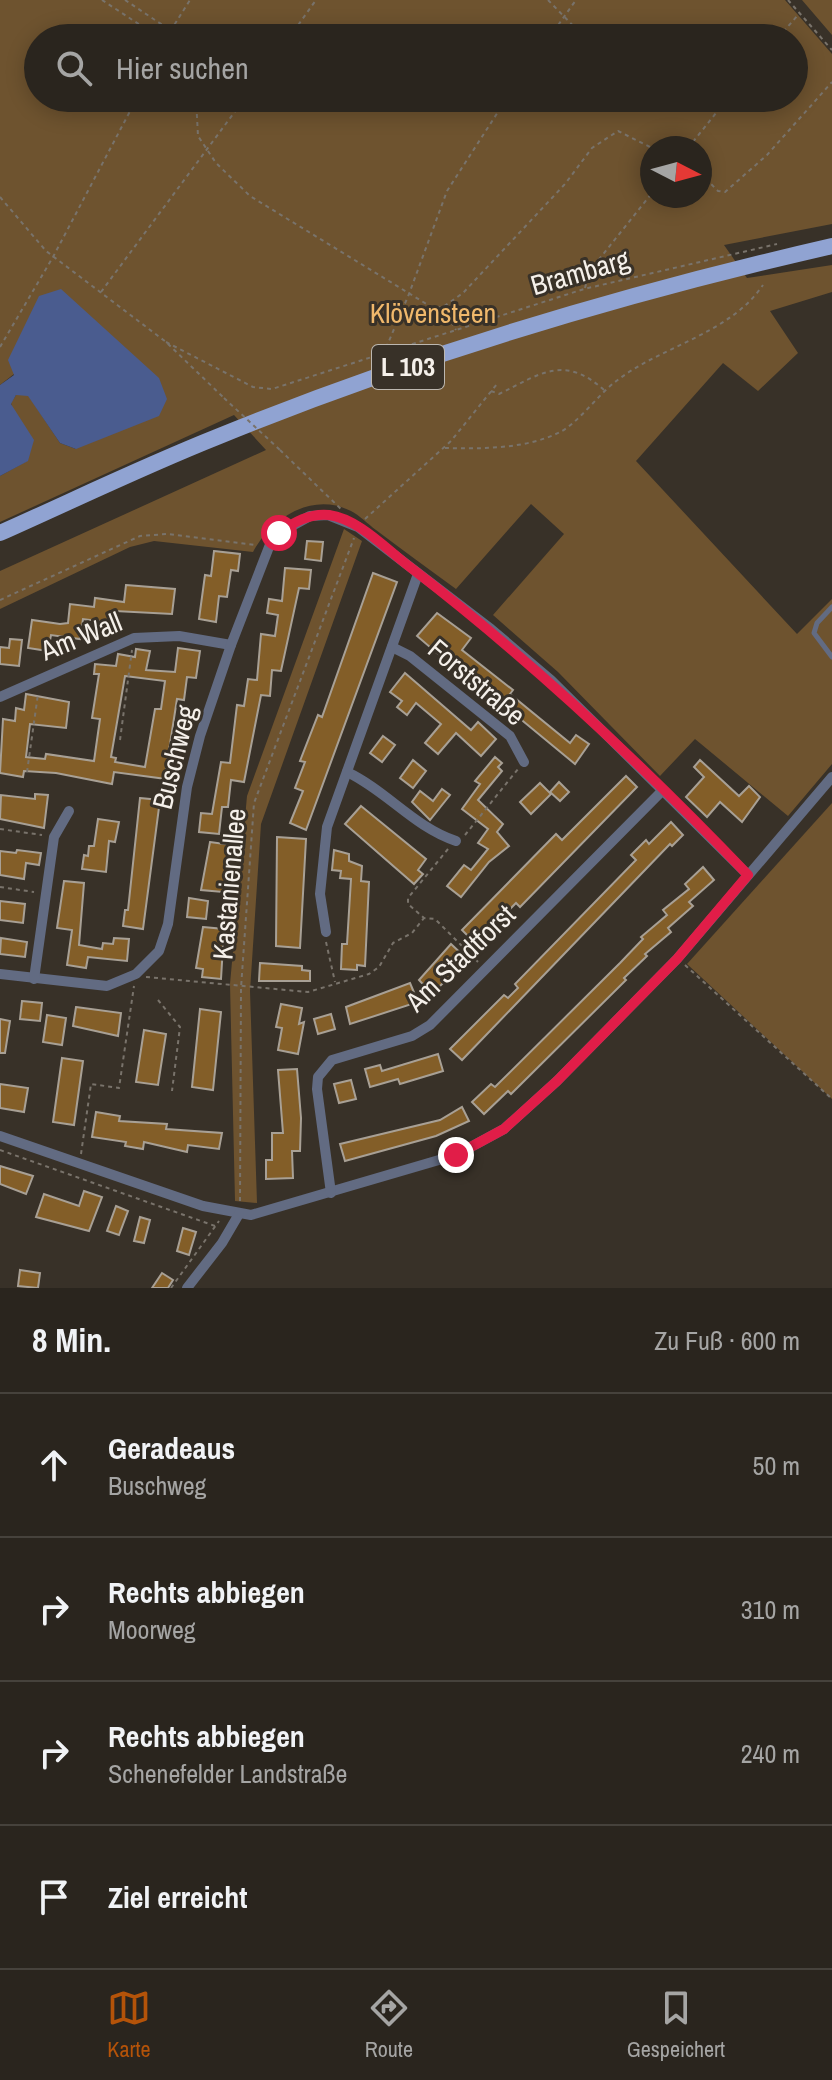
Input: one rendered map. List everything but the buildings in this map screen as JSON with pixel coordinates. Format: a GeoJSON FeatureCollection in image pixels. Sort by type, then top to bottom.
{"type":"FeatureCollection","features":[{"type":"Feature","properties":{"kind":"main road","name":"L 103"},"geometry":{"type":"LineString","coordinates":[[0,533],[217,437],[406,367],[519,330],[832,246]]}},
{"type":"Feature","properties":{"kind":"street","name":"Buschweg"},"geometry":{"type":"LineString","coordinates":[[136,974],[150,964],[166,937],[187,787],[200,736],[231,645],[269,547],[279,533],[310,516],[328,515],[358,527],[551,680],[748,875]]}},
{"type":"Feature","properties":{"kind":"street","name":"Forststraße"},"geometry":{"type":"LineString","coordinates":[[326,932],[320,894],[323,843],[418,574]]}},
{"type":"Feature","properties":{"kind":"street","name":"Am Wall"},"geometry":{"type":"LineString","coordinates":[[0,697],[134,638],[168,635],[231,645]]}},
{"type":"Feature","properties":{"kind":"street","name":"Forststraße"},"geometry":{"type":"LineString","coordinates":[[392,647],[410,656],[510,736],[524,762]]}},
{"type":"Feature","properties":{"kind":"street"},"geometry":{"type":"LineString","coordinates":[[347,772],[367,781],[431,832],[456,841]]}},
{"type":"Feature","properties":{"kind":"street"},"geometry":{"type":"LineString","coordinates":[[0,1136],[239,1214],[262,1214],[456,1155],[504,1129],[677,959],[832,777]]}},
{"type":"Feature","properties":{"kind":"street","name":"Am Stadtforst"},"geometry":{"type":"LineString","coordinates":[[331,1193],[317,1089],[324,1066],[332,1060],[421,1031],[663,790]]}},
{"type":"Feature","properties":{"kind":"street"},"geometry":{"type":"LineString","coordinates":[[34,979],[54,837],[69,811]]}},
{"type":"Feature","properties":{"kind":"street"},"geometry":{"type":"LineString","coordinates":[[0,974],[107,986],[136,974]]}},
{"type":"Feature","properties":{"kind":"street"},"geometry":{"type":"LineString","coordinates":[[187,1288],[222,1243],[239,1214]]}},
{"type":"Feature","properties":{"kind":"lane"},"geometry":{"type":"LineString","coordinates":[[832,607],[817,623],[814,633],[832,657]]}},
{"type":"Feature","properties":{"kind":"path"},"geometry":{"type":"LineString","coordinates":[[102,0],[139,24]]}},
{"type":"Feature","properties":{"kind":"path"},"geometry":{"type":"LineString","coordinates":[[125,0],[161,24]]}},
{"type":"Feature","properties":{"kind":"path"},"geometry":{"type":"LineString","coordinates":[[174,24],[190,0]]}},
{"type":"Feature","properties":{"kind":"path"},"geometry":{"type":"LineString","coordinates":[[299,24],[316,0]]}},
{"type":"Feature","properties":{"kind":"path"},"geometry":{"type":"LineString","coordinates":[[548,0],[571,24]]}},
{"type":"Feature","properties":{"kind":"path"},"geometry":{"type":"LineString","coordinates":[[559,24],[576,0]]}},
{"type":"Feature","properties":{"kind":"path"},"geometry":{"type":"LineString","coordinates":[[788,0],[832,50]]}},
{"type":"Feature","properties":{"kind":"path"},"geometry":{"type":"LineString","coordinates":[[790,24],[799,13]]}},
{"type":"Feature","properties":{"kind":"path"},"geometry":{"type":"LineString","coordinates":[[808,109],[832,82]]}},
{"type":"Feature","properties":{"kind":"path"},"geometry":{"type":"LineString","coordinates":[[0,347],[53,257],[130,112]]}},
{"type":"Feature","properties":{"kind":"path"},"geometry":{"type":"LineString","coordinates":[[197,112],[198,136],[216,163],[250,196],[433,308],[443,307],[463,293],[565,184],[592,148],[618,131],[640,142]]}},
{"type":"Feature","properties":{"kind":"path"},"geometry":{"type":"LineString","coordinates":[[100,293],[235,112]]}},
{"type":"Feature","properties":{"kind":"path"},"geometry":{"type":"LineString","coordinates":[[382,355],[409,294],[447,191],[498,112]]}},
{"type":"Feature","properties":{"kind":"path"},"geometry":{"type":"LineString","coordinates":[[698,136],[717,112]]}},
{"type":"Feature","properties":{"kind":"path"},"geometry":{"type":"LineString","coordinates":[[712,185],[718,191],[725,192],[767,155],[805,112]]}},
{"type":"Feature","properties":{"kind":"path"},"geometry":{"type":"LineString","coordinates":[[0,197],[53,257],[166,342],[341,507],[346,520]]}},
{"type":"Feature","properties":{"kind":"path"},"geometry":{"type":"LineString","coordinates":[[584,289],[589,272],[640,208]]}},
{"type":"Feature","properties":{"kind":"path","name":"Brambarg"},"geometry":{"type":"LineString","coordinates":[[166,342],[253,387],[272,389],[584,289],[786,242]]}},
{"type":"Feature","properties":{"kind":"path"},"geometry":{"type":"LineString","coordinates":[[443,448],[519,444],[562,432],[618,379],[730,317],[754,298],[763,285]]}},
{"type":"Feature","properties":{"kind":"path"},"geometry":{"type":"LineString","coordinates":[[443,307],[457,331]]}},
{"type":"Feature","properties":{"kind":"path"},"geometry":{"type":"LineString","coordinates":[[491,391],[499,394],[539,372],[560,368],[591,378],[604,391]]}},
{"type":"Feature","properties":{"kind":"path"},"geometry":{"type":"LineString","coordinates":[[358,527],[443,448],[497,384]]}},
{"type":"Feature","properties":{"kind":"path","name":"Kastanienallee"},"geometry":{"type":"LineString","coordinates":[[239,1214],[241,988],[254,803],[358,527]]}},
{"type":"Feature","properties":{"kind":"path"},"geometry":{"type":"LineString","coordinates":[[0,600],[140,536],[167,534],[269,547]]}},
{"type":"Feature","properties":{"kind":"path"},"geometry":{"type":"LineString","coordinates":[[120,740],[134,638]]}},
{"type":"Feature","properties":{"kind":"path"},"geometry":{"type":"LineString","coordinates":[[27,772],[41,678]]}},
{"type":"Feature","properties":{"kind":"path"},"geometry":{"type":"LineString","coordinates":[[485,969],[435,919],[424,918],[408,904],[408,898],[456,841],[472,832],[524,762]]}},
{"type":"Feature","properties":{"kind":"path"},"geometry":{"type":"LineString","coordinates":[[0,829],[54,837]]}},
{"type":"Feature","properties":{"kind":"path"},"geometry":{"type":"LineString","coordinates":[[0,887],[45,893]]}},
{"type":"Feature","properties":{"kind":"path"},"geometry":{"type":"LineString","coordinates":[[78,1163],[91,1084],[119,1088],[136,974],[169,983],[308,992],[379,967],[393,943],[412,933],[424,918]]}},
{"type":"Feature","properties":{"kind":"path"},"geometry":{"type":"LineString","coordinates":[[326,932],[325,950],[336,984]]}},
{"type":"Feature","properties":{"kind":"path"},"geometry":{"type":"LineString","coordinates":[[677,959],[832,1099]]}},
{"type":"Feature","properties":{"kind":"path"},"geometry":{"type":"LineString","coordinates":[[158,1000],[180,1027],[172,1091]]}},
{"type":"Feature","properties":{"kind":"path"},"geometry":{"type":"LineString","coordinates":[[0,1150],[218,1227]]}},
{"type":"Feature","properties":{"kind":"path"},"geometry":{"type":"LineString","coordinates":[[171,1288],[218,1227],[223,1211]]}},
{"type":"Feature","properties":{"kind":"green space","name":"Klövensteen"},"geometry":{"type":"Polygon","coordinates":[[[0,0],[785,0],[806,24],[24,24],[24,112],[808,112],[808,26],[832,54],[832,224],[724,245],[747,278],[832,265],[832,292],[770,311],[798,353],[758,391],[723,363],[636,461],[797,634],[832,599],[832,764],[788,816],[695,739],[660,776],[558,672],[493,615],[564,534],[531,504],[456,589],[354,513],[321,504],[307,506],[281,519],[253,552],[154,541],[130,547],[0,609],[0,571],[266,450],[234,415],[0,522],[0,476],[27,461],[11,403],[16,395],[28,395],[60,443],[76,449],[14,374],[0,385],[0,0]]]}},
{"type":"Feature","properties":{"kind":"green space"},"geometry":{"type":"Polygon","coordinates":[[[802,0],[832,0],[832,35],[802,0]]]}},
{"type":"Feature","properties":{"kind":"green space"},"geometry":{"type":"Polygon","coordinates":[[[344,529],[362,541],[261,824],[250,991],[257,1203],[235,1201],[230,984],[247,796],[344,529]]]}},
{"type":"Feature","properties":{"kind":"green space"},"geometry":{"type":"Polygon","coordinates":[[[832,803],[832,1099],[687,964],[832,803]]]}},
{"type":"Feature","properties":{"kind":"water"},"geometry":{"type":"Polygon","coordinates":[[[61,289],[159,378],[167,399],[159,416],[76,449],[60,443],[28,396],[16,395],[11,404],[34,440],[28,461],[0,476],[0,385],[14,375],[8,360],[39,296],[61,289]]]}},
{"type":"Feature","properties":{"kind":"route"},"geometry":{"type":"LineString","coordinates":[[279,533],[292,523],[310,516],[328,515],[358,527],[491,629],[551,680],[748,875],[677,959],[557,1081],[504,1129],[456,1155]]}}]}
